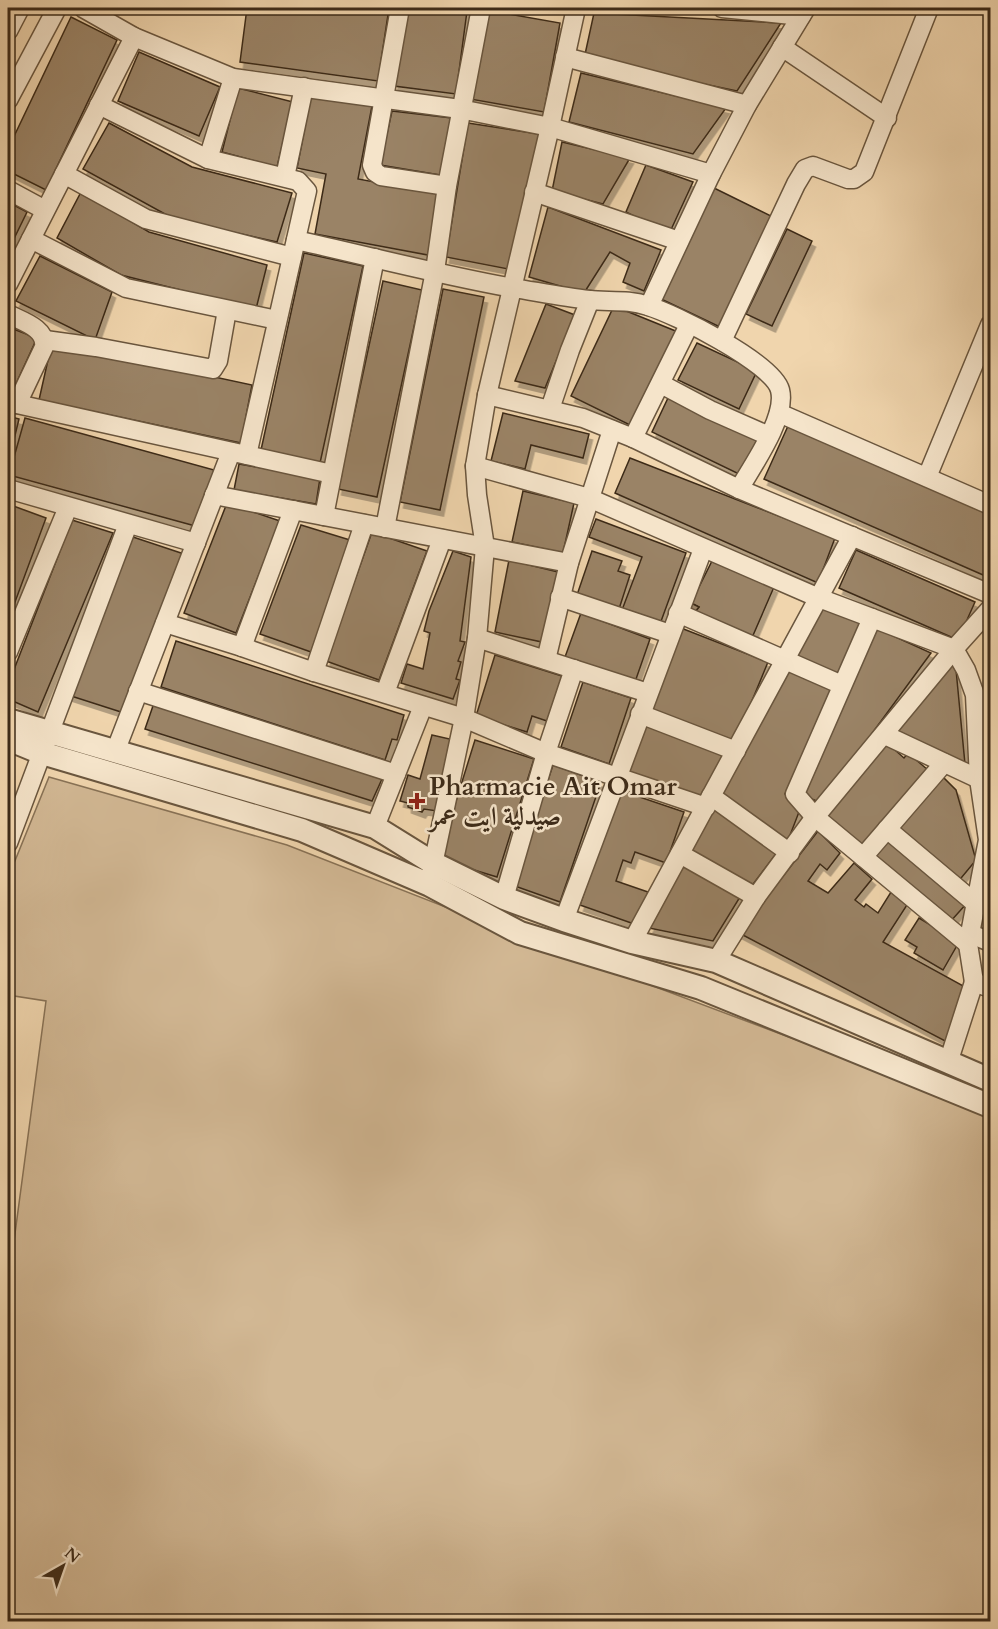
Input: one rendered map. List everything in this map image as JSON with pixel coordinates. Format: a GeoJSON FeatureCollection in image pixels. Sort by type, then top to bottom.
{"type":"FeatureCollection","features":[{"type":"Feature","properties":{"kind":"street"},"geometry":{"type":"LineString","coordinates":[[8,31],[20,8]]}},
{"type":"Feature","properties":{"kind":"street"},"geometry":{"type":"LineString","coordinates":[[8,100],[57,8]]}},
{"type":"Feature","properties":{"kind":"street"},"geometry":{"type":"LineString","coordinates":[[83,8],[134,37],[233,78],[460,109],[550,127],[711,174]]}},
{"type":"Feature","properties":{"kind":"street"},"geometry":{"type":"LineString","coordinates":[[400,8],[372,165],[375,172],[381,176],[447,186]]}},
{"type":"Feature","properties":{"kind":"street"},"geometry":{"type":"LineString","coordinates":[[385,528],[435,271],[460,109],[481,8]]}},
{"type":"Feature","properties":{"kind":"street"},"geometry":{"type":"LineString","coordinates":[[430,885],[464,718],[477,638],[485,548],[475,466],[487,395],[576,8]]}},
{"type":"Feature","properties":{"kind":"street"},"geometry":{"type":"LineString","coordinates":[[649,306],[711,174],[747,105],[803,12],[722,8]]}},
{"type":"Feature","properties":{"kind":"street"},"geometry":{"type":"LineString","coordinates":[[722,341],[805,169],[813,166],[848,179],[859,177],[869,164],[929,8]]}},
{"type":"Feature","properties":{"kind":"street"},"geometry":{"type":"LineString","coordinates":[[8,284],[134,37]]}},
{"type":"Feature","properties":{"kind":"street"},"geometry":{"type":"LineString","coordinates":[[782,47],[887,118]]}},
{"type":"Feature","properties":{"kind":"street"},"geometry":{"type":"LineString","coordinates":[[565,57],[747,105]]}},
{"type":"Feature","properties":{"kind":"street"},"geometry":{"type":"LineString","coordinates":[[208,159],[233,78]]}},
{"type":"Feature","properties":{"kind":"street"},"geometry":{"type":"LineString","coordinates":[[285,177],[304,87]]}},
{"type":"Feature","properties":{"kind":"street"},"geometry":{"type":"LineString","coordinates":[[99,105],[208,159],[298,181],[307,191],[278,320],[239,453],[214,495],[115,752]]}},
{"type":"Feature","properties":{"kind":"street"},"geometry":{"type":"LineString","coordinates":[[64,174],[146,219],[294,249],[375,258],[511,288],[649,306],[722,341],[760,364],[778,383],[781,392],[779,413],[769,436],[739,489]]}},
{"type":"Feature","properties":{"kind":"street"},"geometry":{"type":"LineString","coordinates":[[8,190],[45,210]]}},
{"type":"Feature","properties":{"kind":"street"},"geometry":{"type":"LineString","coordinates":[[534,192],[679,242]]}},
{"type":"Feature","properties":{"kind":"street"},"geometry":{"type":"LineString","coordinates":[[31,240],[126,288],[278,320]]}},
{"type":"Feature","properties":{"kind":"street"},"geometry":{"type":"LineString","coordinates":[[324,516],[375,258]]}},
{"type":"Feature","properties":{"kind":"street"},"geometry":{"type":"LineString","coordinates":[[550,409],[590,300]]}},
{"type":"Feature","properties":{"kind":"street"},"geometry":{"type":"LineString","coordinates":[[45,340],[213,369],[218,361],[227,310]]}},
{"type":"Feature","properties":{"kind":"street"},"geometry":{"type":"LineString","coordinates":[[8,314],[42,333],[45,340],[44,347],[12,403],[332,474]]}},
{"type":"Feature","properties":{"kind":"street"},"geometry":{"type":"LineString","coordinates":[[633,438],[689,325]]}},
{"type":"Feature","properties":{"kind":"street"},"geometry":{"type":"LineString","coordinates":[[927,477],[990,326]]}},
{"type":"Feature","properties":{"kind":"street"},"geometry":{"type":"LineString","coordinates":[[661,384],[710,410],[769,436]]}},
{"type":"Feature","properties":{"kind":"street"},"geometry":{"type":"LineString","coordinates":[[487,395],[583,418],[633,438],[739,489],[990,594]]}},
{"type":"Feature","properties":{"kind":"street"},"geometry":{"type":"LineString","coordinates":[[779,413],[990,505]]}},
{"type":"Feature","properties":{"kind":"street"},"geometry":{"type":"LineString","coordinates":[[546,660],[569,563],[612,430]]}},
{"type":"Feature","properties":{"kind":"street"},"geometry":{"type":"LineString","coordinates":[[475,466],[589,498],[819,598],[954,650],[966,670],[975,695],[985,774],[989,831],[970,939],[982,986],[948,1063]]}},
{"type":"Feature","properties":{"kind":"street"},"geometry":{"type":"LineString","coordinates":[[8,489],[196,543]]}},
{"type":"Feature","properties":{"kind":"street"},"geometry":{"type":"LineString","coordinates":[[214,495],[569,563]]}},
{"type":"Feature","properties":{"kind":"street"},"geometry":{"type":"LineString","coordinates":[[8,652],[68,507]]}},
{"type":"Feature","properties":{"kind":"street"},"geometry":{"type":"LineString","coordinates":[[242,647],[293,510]]}},
{"type":"Feature","properties":{"kind":"street"},"geometry":{"type":"LineString","coordinates":[[8,843],[128,524]]}},
{"type":"Feature","properties":{"kind":"street"},"geometry":{"type":"LineString","coordinates":[[314,672],[364,524]]}},
{"type":"Feature","properties":{"kind":"street"},"geometry":{"type":"LineString","coordinates":[[632,942],[852,536]]}},
{"type":"Feature","properties":{"kind":"street"},"geometry":{"type":"LineString","coordinates":[[385,693],[442,539]]}},
{"type":"Feature","properties":{"kind":"street"},"geometry":{"type":"LineString","coordinates":[[564,921],[703,549]]}},
{"type":"Feature","properties":{"kind":"street"},"geometry":{"type":"LineString","coordinates":[[560,597],[670,634]]}},
{"type":"Feature","properties":{"kind":"street"},"geometry":{"type":"LineString","coordinates":[[716,961],[756,897],[815,817],[990,609]]}},
{"type":"Feature","properties":{"kind":"street"},"geometry":{"type":"LineString","coordinates":[[678,613],[842,685]]}},
{"type":"Feature","properties":{"kind":"street"},"geometry":{"type":"LineString","coordinates":[[872,618],[795,796],[815,817],[863,857],[970,939],[990,942]]}},
{"type":"Feature","properties":{"kind":"street"},"geometry":{"type":"LineString","coordinates":[[165,623],[464,718],[546,753],[617,778],[708,802],[790,853]]}},
{"type":"Feature","properties":{"kind":"street"},"geometry":{"type":"LineString","coordinates":[[477,638],[648,693]]}},
{"type":"Feature","properties":{"kind":"street"},"geometry":{"type":"LineString","coordinates":[[504,898],[546,753],[574,669]]}},
{"type":"Feature","properties":{"kind":"street"},"geometry":{"type":"LineString","coordinates":[[138,691],[396,774]]}},
{"type":"Feature","properties":{"kind":"street"},"geometry":{"type":"LineString","coordinates":[[375,827],[423,706]]}},
{"type":"Feature","properties":{"kind":"street"},"geometry":{"type":"LineString","coordinates":[[640,714],[736,751]]}},
{"type":"Feature","properties":{"kind":"street"},"geometry":{"type":"LineString","coordinates":[[8,720],[46,742],[302,830],[430,885],[520,933],[701,988],[990,1106]]}},
{"type":"Feature","properties":{"kind":"street"},"geometry":{"type":"LineString","coordinates":[[885,735],[945,763],[985,774]]}},
{"type":"Feature","properties":{"kind":"street"},"geometry":{"type":"LineString","coordinates":[[8,739],[115,752],[375,827],[433,863],[504,898],[564,921],[632,942],[716,961],[990,1080]]}},
{"type":"Feature","properties":{"kind":"street"},"geometry":{"type":"LineString","coordinates":[[863,857],[945,763]]}},
{"type":"Feature","properties":{"kind":"street"},"geometry":{"type":"LineString","coordinates":[[887,829],[975,903]]}},
{"type":"Feature","properties":{"kind":"street"},"geometry":{"type":"LineString","coordinates":[[680,854],[756,897]]}},
{"type":"Feature","properties":{"kind":"shaded area"},"geometry":{"type":"Polygon","coordinates":[[[49,777],[287,845],[512,933],[990,1111],[990,1621],[8,1621],[8,1286],[46,1001],[8,995],[8,878],[49,777]]]}},
{"type":"Feature","properties":{"kind":"building"},"geometry":{"type":"Polygon","coordinates":[[[247,8],[389,8],[378,81],[240,62],[247,8]]]}},
{"type":"Feature","properties":{"kind":"building"},"geometry":{"type":"Polygon","coordinates":[[[404,8],[467,11],[456,94],[394,86],[404,8]]]}},
{"type":"Feature","properties":{"kind":"building"},"geometry":{"type":"Polygon","coordinates":[[[486,10],[560,23],[544,112],[470,99],[486,10]]]}},
{"type":"Feature","properties":{"kind":"building"},"geometry":{"type":"Polygon","coordinates":[[[594,13],[781,23],[737,91],[584,59],[594,13]]]}},
{"type":"Feature","properties":{"kind":"building"},"geometry":{"type":"Polygon","coordinates":[[[71,17],[117,40],[46,190],[8,171],[8,149],[71,17]]]}},
{"type":"Feature","properties":{"kind":"building"},"geometry":{"type":"Polygon","coordinates":[[[139,52],[220,87],[199,136],[118,101],[139,52]]]}},
{"type":"Feature","properties":{"kind":"building"},"geometry":{"type":"Polygon","coordinates":[[[581,73],[726,108],[693,154],[569,122],[581,73]]]}},
{"type":"Feature","properties":{"kind":"building"},"geometry":{"type":"Polygon","coordinates":[[[238,88],[293,102],[277,167],[222,152],[238,88]]]}},
{"type":"Feature","properties":{"kind":"building"},"geometry":{"type":"Polygon","coordinates":[[[311,95],[372,106],[358,179],[439,194],[428,255],[315,234],[326,174],[297,168],[311,95]]]}},
{"type":"Feature","properties":{"kind":"building"},"geometry":{"type":"Polygon","coordinates":[[[392,111],[452,118],[440,175],[380,165],[392,111]]]}},
{"type":"Feature","properties":{"kind":"building"},"geometry":{"type":"Polygon","coordinates":[[[109,123],[192,167],[292,193],[277,242],[174,219],[83,169],[109,123]]]}},
{"type":"Feature","properties":{"kind":"building"},"geometry":{"type":"Polygon","coordinates":[[[468,123],[539,134],[508,269],[446,257],[468,123]]]}},
{"type":"Feature","properties":{"kind":"building"},"geometry":{"type":"Polygon","coordinates":[[[562,142],[630,158],[603,204],[552,191],[562,142]]]}},
{"type":"Feature","properties":{"kind":"building"},"geometry":{"type":"Polygon","coordinates":[[[646,165],[693,182],[669,234],[626,212],[646,165]]]}},
{"type":"Feature","properties":{"kind":"building"},"geometry":{"type":"Polygon","coordinates":[[[714,188],[773,217],[720,327],[661,299],[714,188]]]}},
{"type":"Feature","properties":{"kind":"building"},"geometry":{"type":"Polygon","coordinates":[[[81,192],[149,232],[267,265],[256,309],[121,275],[57,238],[81,192]]]}},
{"type":"Feature","properties":{"kind":"building"},"geometry":{"type":"Polygon","coordinates":[[[8,202],[27,212],[8,251],[8,202]]]}},
{"type":"Feature","properties":{"kind":"building"},"geometry":{"type":"Polygon","coordinates":[[[548,207],[661,250],[644,291],[623,282],[630,263],[610,252],[584,293],[529,277],[548,207]]]}},
{"type":"Feature","properties":{"kind":"building"},"geometry":{"type":"Polygon","coordinates":[[[787,229],[812,241],[772,326],[746,314],[787,229]]]}},
{"type":"Feature","properties":{"kind":"building"},"geometry":{"type":"Polygon","coordinates":[[[304,253],[363,266],[320,463],[261,450],[304,253]]]}},
{"type":"Feature","properties":{"kind":"building"},"geometry":{"type":"Polygon","coordinates":[[[40,256],[112,292],[95,340],[16,301],[40,256]]]}},
{"type":"Feature","properties":{"kind":"building"},"geometry":{"type":"Polygon","coordinates":[[[383,281],[422,290],[377,497],[338,489],[383,281]]]}},
{"type":"Feature","properties":{"kind":"building"},"geometry":{"type":"Polygon","coordinates":[[[443,289],[484,297],[440,510],[400,502],[443,289]]]}},
{"type":"Feature","properties":{"kind":"building"},"geometry":{"type":"Polygon","coordinates":[[[546,304],[575,315],[545,388],[515,381],[546,304]]]}},
{"type":"Feature","properties":{"kind":"building"},"geometry":{"type":"Polygon","coordinates":[[[614,306],[678,332],[632,426],[571,396],[614,306]]]}},
{"type":"Feature","properties":{"kind":"building"},"geometry":{"type":"Polygon","coordinates":[[[8,327],[37,338],[11,395],[8,394],[8,327]]]}},
{"type":"Feature","properties":{"kind":"building"},"geometry":{"type":"Polygon","coordinates":[[[52,342],[252,385],[241,443],[39,400],[52,342]]]}},
{"type":"Feature","properties":{"kind":"building"},"geometry":{"type":"Polygon","coordinates":[[[697,343],[757,371],[739,409],[678,380],[697,343]]]}},
{"type":"Feature","properties":{"kind":"building"},"geometry":{"type":"Polygon","coordinates":[[[668,398],[757,440],[741,475],[652,432],[668,398]]]}},
{"type":"Feature","properties":{"kind":"building"},"geometry":{"type":"Polygon","coordinates":[[[503,413],[589,434],[583,458],[531,445],[525,469],[491,461],[503,413]]]}},
{"type":"Feature","properties":{"kind":"building"},"geometry":{"type":"Polygon","coordinates":[[[8,416],[19,419],[8,464],[8,416]]]}},
{"type":"Feature","properties":{"kind":"building"},"geometry":{"type":"Polygon","coordinates":[[[25,418],[214,470],[199,527],[9,475],[25,418]]]}},
{"type":"Feature","properties":{"kind":"building"},"geometry":{"type":"Polygon","coordinates":[[[788,426],[990,515],[990,578],[764,479],[788,426]]]}},
{"type":"Feature","properties":{"kind":"building"},"geometry":{"type":"Polygon","coordinates":[[[630,458],[835,538],[818,583],[615,493],[630,458]]]}},
{"type":"Feature","properties":{"kind":"building"},"geometry":{"type":"Polygon","coordinates":[[[239,464],[320,478],[316,504],[234,490],[239,464]]]}},
{"type":"Feature","properties":{"kind":"building"},"geometry":{"type":"Polygon","coordinates":[[[523,491],[574,503],[563,553],[512,542],[523,491]]]}},
{"type":"Feature","properties":{"kind":"building"},"geometry":{"type":"Polygon","coordinates":[[[227,503],[280,521],[236,633],[184,613],[227,503]]]}},
{"type":"Feature","properties":{"kind":"building"},"geometry":{"type":"Polygon","coordinates":[[[8,504],[46,518],[8,621],[8,504]]]}},
{"type":"Feature","properties":{"kind":"building"},"geometry":{"type":"Polygon","coordinates":[[[596,519],[686,553],[660,624],[622,610],[642,557],[589,537],[596,519]]]}},
{"type":"Feature","properties":{"kind":"building"},"geometry":{"type":"Polygon","coordinates":[[[72,520],[113,533],[38,712],[8,699],[8,685],[72,520]]]}},
{"type":"Feature","properties":{"kind":"building"},"geometry":{"type":"Polygon","coordinates":[[[301,525],[350,540],[311,652],[260,634],[301,525]]]}},
{"type":"Feature","properties":{"kind":"building"},"geometry":{"type":"Polygon","coordinates":[[[372,532],[427,551],[379,680],[326,661],[372,532]]]}},
{"type":"Feature","properties":{"kind":"building"},"geometry":{"type":"Polygon","coordinates":[[[133,537],[184,554],[121,712],[68,695],[133,537]]]}},
{"type":"Feature","properties":{"kind":"building"},"geometry":{"type":"Polygon","coordinates":[[[856,550],[975,602],[958,640],[839,588],[856,550]]]}},
{"type":"Feature","properties":{"kind":"building"},"geometry":{"type":"Polygon","coordinates":[[[453,551],[471,557],[460,641],[465,642],[458,661],[461,662],[456,679],[460,680],[453,699],[401,683],[407,664],[423,669],[430,633],[424,631],[429,611],[453,551]]]}},
{"type":"Feature","properties":{"kind":"building"},"geometry":{"type":"Polygon","coordinates":[[[592,551],[622,561],[618,571],[630,575],[619,609],[577,595],[592,551]]]}},
{"type":"Feature","properties":{"kind":"building"},"geometry":{"type":"Polygon","coordinates":[[[713,559],[774,587],[751,640],[694,613],[699,607],[691,603],[713,559]]]}},
{"type":"Feature","properties":{"kind":"building"},"geometry":{"type":"Polygon","coordinates":[[[509,560],[558,572],[542,642],[495,632],[509,560]]]}},
{"type":"Feature","properties":{"kind":"building"},"geometry":{"type":"Polygon","coordinates":[[[691,603],[699,607],[694,613],[688,610],[691,603]]]}},
{"type":"Feature","properties":{"kind":"building"},"geometry":{"type":"Polygon","coordinates":[[[821,607],[865,623],[839,676],[796,658],[821,607]]]}},
{"type":"Feature","properties":{"kind":"building"},"geometry":{"type":"Polygon","coordinates":[[[581,613],[650,639],[635,682],[565,657],[581,613]]]}},
{"type":"Feature","properties":{"kind":"building"},"geometry":{"type":"Polygon","coordinates":[[[681,628],[768,662],[735,742],[652,711],[681,628]]]}},
{"type":"Feature","properties":{"kind":"building"},"geometry":{"type":"Polygon","coordinates":[[[876,628],[931,653],[821,803],[798,793],[876,628]]]}},
{"type":"Feature","properties":{"kind":"building"},"geometry":{"type":"Polygon","coordinates":[[[176,641],[404,715],[397,740],[392,739],[385,760],[161,687],[176,641]]]}},
{"type":"Feature","properties":{"kind":"building"},"geometry":{"type":"Polygon","coordinates":[[[495,655],[562,676],[547,721],[532,716],[527,732],[476,716],[495,655]]]}},
{"type":"Feature","properties":{"kind":"building"},"geometry":{"type":"Polygon","coordinates":[[[955,659],[965,764],[893,731],[955,659]]]}},
{"type":"Feature","properties":{"kind":"building"},"geometry":{"type":"Polygon","coordinates":[[[790,668],[833,688],[785,794],[799,812],[787,843],[719,796],[790,668]]]}},
{"type":"Feature","properties":{"kind":"building"},"geometry":{"type":"Polygon","coordinates":[[[583,682],[631,698],[609,764],[561,747],[583,682]]]}},
{"type":"Feature","properties":{"kind":"building"},"geometry":{"type":"Polygon","coordinates":[[[154,703],[382,779],[372,801],[145,729],[154,703]]]}},
{"type":"Feature","properties":{"kind":"building"},"geometry":{"type":"Polygon","coordinates":[[[990,722],[990,753],[987,756],[981,731],[990,722]]]}},
{"type":"Feature","properties":{"kind":"building"},"geometry":{"type":"Polygon","coordinates":[[[640,723],[725,753],[699,800],[621,774],[640,723]]]}},
{"type":"Feature","properties":{"kind":"building"},"geometry":{"type":"Polygon","coordinates":[[[432,735],[454,740],[437,811],[424,809],[422,812],[400,801],[408,775],[420,779],[432,735]]]}},
{"type":"Feature","properties":{"kind":"building"},"geometry":{"type":"Polygon","coordinates":[[[475,740],[534,759],[497,877],[438,859],[475,740]]]}},
{"type":"Feature","properties":{"kind":"building"},"geometry":{"type":"Polygon","coordinates":[[[886,742],[904,758],[908,753],[928,770],[862,848],[824,815],[886,742]]]}},
{"type":"Feature","properties":{"kind":"building"},"geometry":{"type":"Polygon","coordinates":[[[553,765],[601,782],[560,902],[512,885],[553,765]]]}},
{"type":"Feature","properties":{"kind":"building"},"geometry":{"type":"Polygon","coordinates":[[[941,775],[956,790],[976,860],[957,883],[896,830],[941,775]]]}},
{"type":"Feature","properties":{"kind":"building"},"geometry":{"type":"Polygon","coordinates":[[[619,790],[684,812],[666,863],[635,852],[631,863],[623,860],[616,881],[648,892],[637,925],[580,905],[619,790]]]}},
{"type":"Feature","properties":{"kind":"building"},"geometry":{"type":"Polygon","coordinates":[[[715,806],[779,850],[751,887],[688,852],[715,806]]]}},
{"type":"Feature","properties":{"kind":"building"},"geometry":{"type":"Polygon","coordinates":[[[818,831],[840,853],[827,870],[820,864],[808,881],[828,893],[854,863],[872,879],[855,900],[864,907],[866,904],[878,913],[891,892],[907,905],[883,942],[967,988],[947,1042],[739,933],[818,831]]]}},
{"type":"Feature","properties":{"kind":"building"},"geometry":{"type":"Polygon","coordinates":[[[889,837],[967,903],[950,922],[872,858],[889,837]]]}},
{"type":"Feature","properties":{"kind":"building"},"geometry":{"type":"Polygon","coordinates":[[[683,864],[740,897],[713,941],[649,928],[683,864]]]}},
{"type":"Feature","properties":{"kind":"building"},"geometry":{"type":"Polygon","coordinates":[[[919,918],[959,942],[943,970],[914,953],[917,947],[905,940],[919,918]]]}},
{"type":"Feature","properties":{"kind":"place","name":"Pharmacie Ait Omar صيدلية ايت عمر"},"geometry":{"type":"Point","coordinates":[417,801]}}]}
